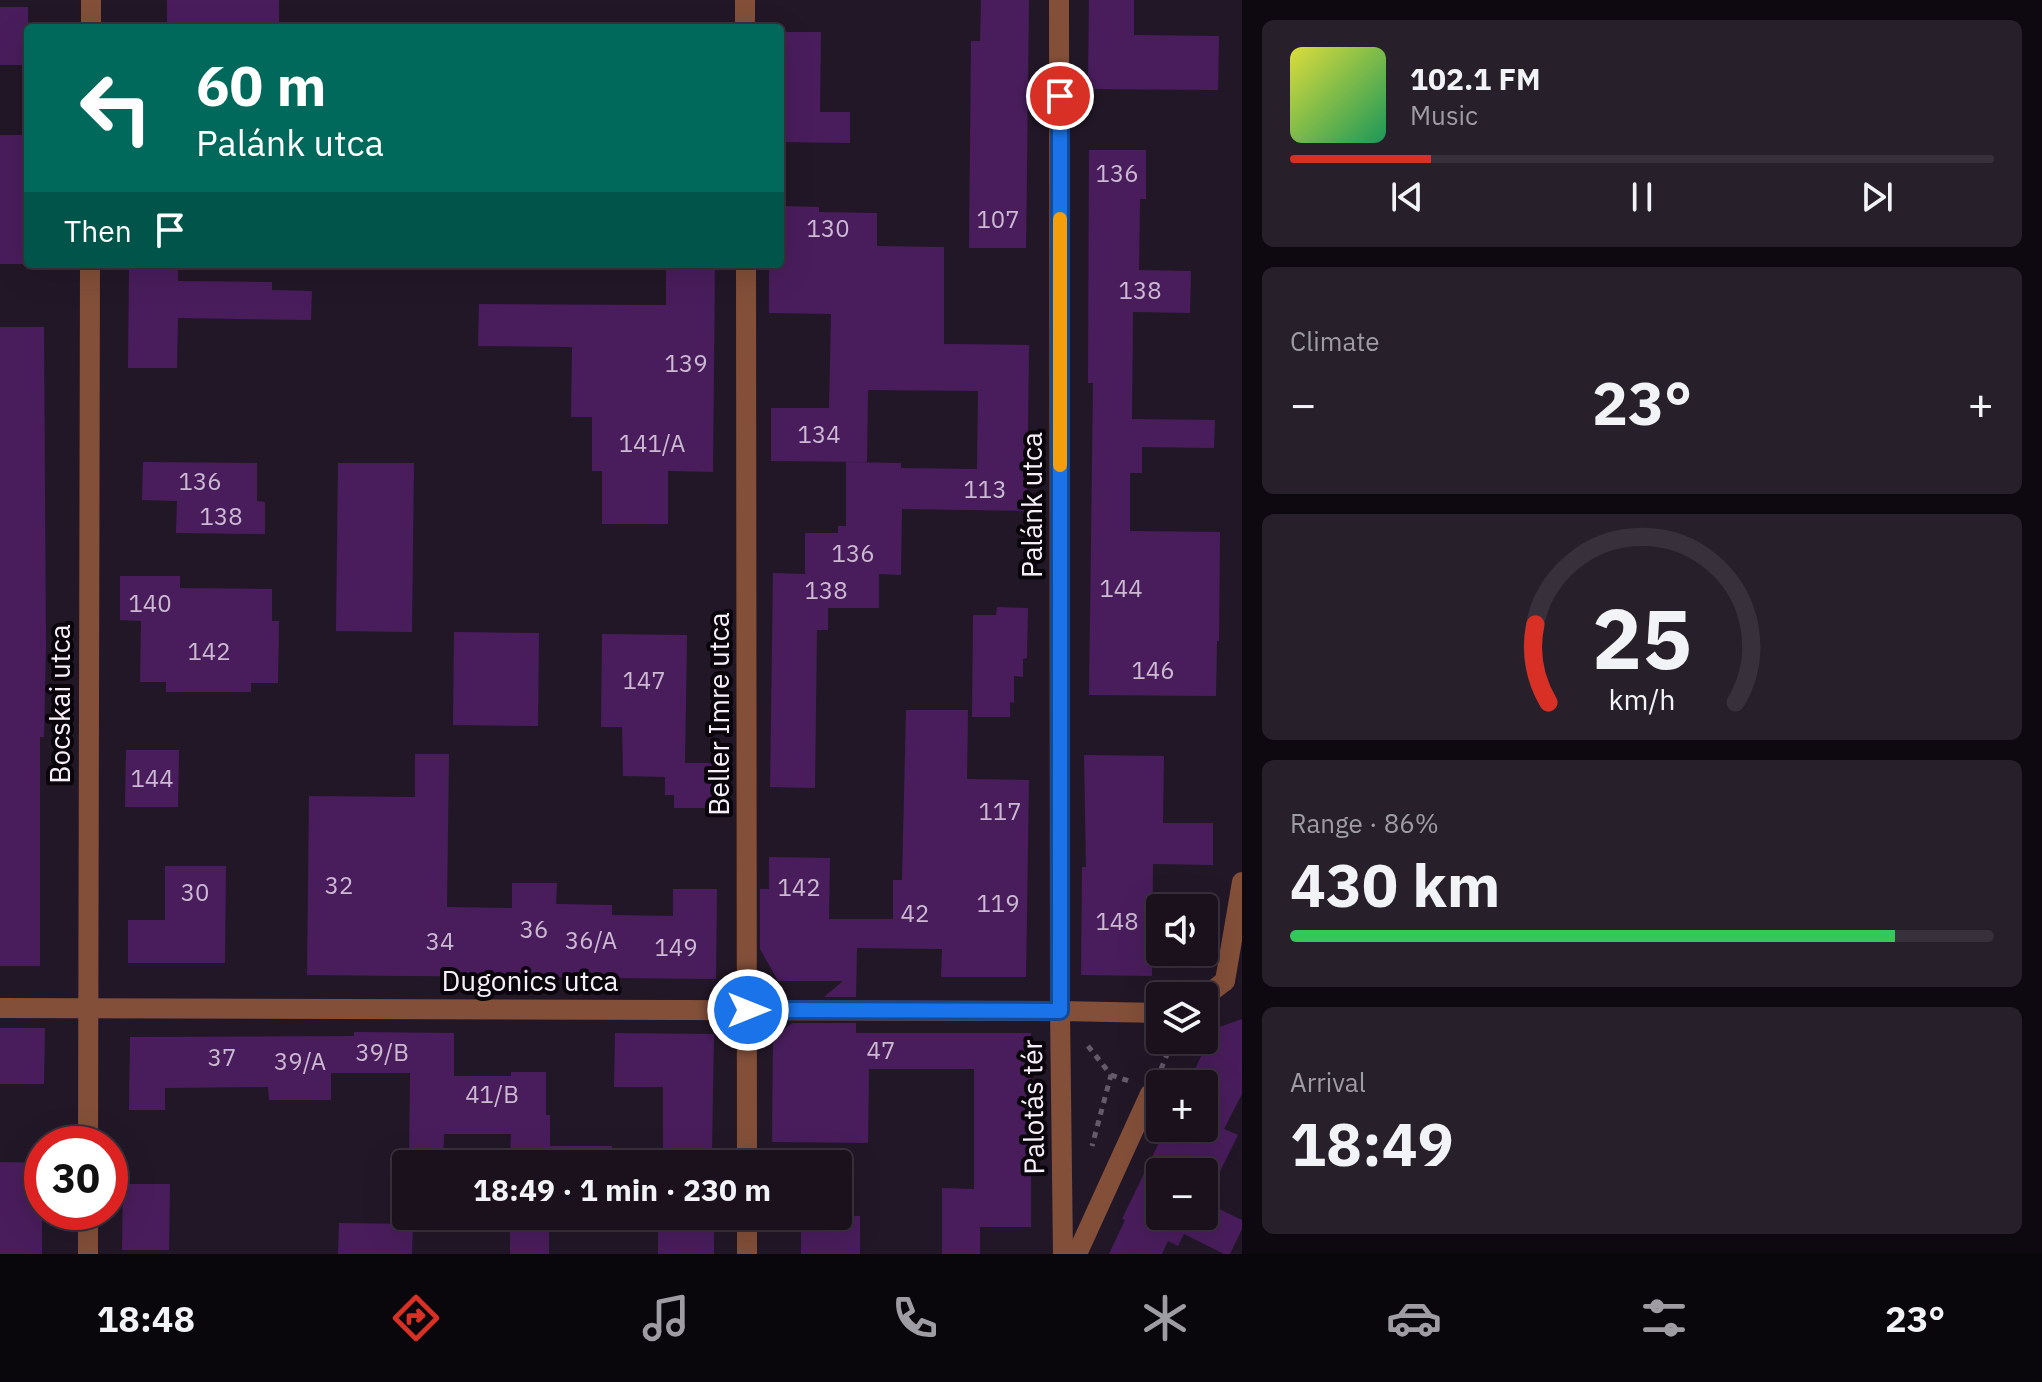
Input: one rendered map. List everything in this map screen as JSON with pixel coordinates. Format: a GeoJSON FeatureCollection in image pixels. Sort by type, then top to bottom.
{"type":"FeatureCollection","features":[{"type":"Feature","properties":{"kind":"street"},"geometry":{"type":"LineString","coordinates":[[91,0],[91,24]]}},
{"type":"Feature","properties":{"kind":"street"},"geometry":{"type":"LineString","coordinates":[[745,0],[745,24]]}},
{"type":"Feature","properties":{"kind":"street","name":"Palánk utca"},"geometry":{"type":"LineString","coordinates":[[1059,0],[1060,1011]]}},
{"type":"Feature","properties":{"kind":"street","name":"Bocskai utca"},"geometry":{"type":"LineString","coordinates":[[88,1126],[90,268]]}},
{"type":"Feature","properties":{"kind":"street","name":"Beller Imre utca"},"geometry":{"type":"LineString","coordinates":[[746,268],[747,1150]]}},
{"type":"Feature","properties":{"kind":"street"},"geometry":{"type":"LineString","coordinates":[[1233,985],[1242,882]]}},
{"type":"Feature","properties":{"kind":"street","name":"Dugonics utca"},"geometry":{"type":"LineString","coordinates":[[0,1008],[1060,1011]]}},
{"type":"Feature","properties":{"kind":"street","name":"Palotás tér"},"geometry":{"type":"LineString","coordinates":[[1063,1254],[1060,1011],[1146,1013]]}},
{"type":"Feature","properties":{"kind":"street"},"geometry":{"type":"LineString","coordinates":[[1077,1254],[1146,1103]]}},
{"type":"Feature","properties":{"kind":"street"},"geometry":{"type":"LineString","coordinates":[[88,1230],[88,1254]]}},
{"type":"Feature","properties":{"kind":"street"},"geometry":{"type":"LineString","coordinates":[[747,1230],[747,1254]]}},
{"type":"Feature","properties":{"kind":"building"},"geometry":{"type":"Polygon","coordinates":[[[167,0],[279,0],[279,24],[167,24],[167,0]]]}},
{"type":"Feature","properties":{"kind":"building"},"geometry":{"type":"Polygon","coordinates":[[[981,0],[1029,0],[1026,248],[969,248],[971,41],[980,41],[981,0]]]}},
{"type":"Feature","properties":{"kind":"building"},"geometry":{"type":"Polygon","coordinates":[[[1089,0],[1134,0],[1134,35],[1219,36],[1218,90],[1088,89],[1089,0]]]}},
{"type":"Feature","properties":{"kind":"building"},"geometry":{"type":"Polygon","coordinates":[[[0,7],[28,7],[28,24],[24,24],[24,65],[0,65],[0,7]]]}},
{"type":"Feature","properties":{"kind":"building"},"geometry":{"type":"Polygon","coordinates":[[[784,32],[821,32],[820,112],[850,112],[850,143],[784,142],[784,32]]]}},
{"type":"Feature","properties":{"kind":"building"},"geometry":{"type":"Polygon","coordinates":[[[0,135],[24,135],[24,264],[0,264],[0,135]]]}},
{"type":"Feature","properties":{"kind":"building"},"geometry":{"type":"Polygon","coordinates":[[[1089,150],[1146,150],[1146,199],[1140,199],[1139,270],[1191,271],[1190,313],[1133,312],[1132,419],[1215,420],[1214,448],[1142,447],[1142,473],[1130,473],[1130,531],[1220,532],[1216,696],[1089,695],[1093,383],[1088,383],[1089,150]]]}},
{"type":"Feature","properties":{"kind":"building"},"geometry":{"type":"Polygon","coordinates":[[[784,206],[819,207],[819,212],[877,213],[877,246],[944,247],[944,344],[1029,345],[1027,511],[902,509],[901,575],[879,574],[879,608],[828,608],[828,630],[817,630],[815,788],[770,787],[773,573],[805,574],[805,533],[838,533],[838,526],[846,526],[846,462],[901,463],[901,468],[977,469],[978,391],[868,390],[867,462],[771,461],[771,408],[829,408],[831,314],[769,313],[769,268],[784,268],[784,206]]]}},
{"type":"Feature","properties":{"kind":"building"},"geometry":{"type":"Polygon","coordinates":[[[666,268],[715,268],[713,472],[668,471],[668,524],[602,524],[602,471],[592,471],[592,417],[571,417],[572,347],[478,346],[479,304],[666,305],[666,268]]]}},
{"type":"Feature","properties":{"kind":"building"},"geometry":{"type":"Polygon","coordinates":[[[129,269],[178,269],[178,281],[272,282],[272,290],[312,291],[311,320],[178,318],[177,368],[128,368],[129,269]]]}},
{"type":"Feature","properties":{"kind":"building"},"geometry":{"type":"Polygon","coordinates":[[[0,327],[44,327],[46,646],[44,737],[40,737],[40,966],[0,966],[0,327]]]}},
{"type":"Feature","properties":{"kind":"building"},"geometry":{"type":"Polygon","coordinates":[[[143,462],[257,463],[257,501],[265,502],[265,534],[176,533],[177,501],[142,500],[143,462]]]}},
{"type":"Feature","properties":{"kind":"building"},"geometry":{"type":"Polygon","coordinates":[[[338,463],[414,463],[412,632],[336,631],[338,463]]]}},
{"type":"Feature","properties":{"kind":"building"},"geometry":{"type":"Polygon","coordinates":[[[120,576],[180,576],[180,588],[272,589],[272,621],[279,621],[278,683],[251,683],[251,692],[166,692],[166,682],[140,682],[141,621],[120,620],[120,576]]]}},
{"type":"Feature","properties":{"kind":"building"},"geometry":{"type":"Polygon","coordinates":[[[997,607],[1028,608],[1027,658],[1023,659],[1023,677],[1014,676],[1014,703],[1010,702],[1010,717],[972,717],[973,615],[996,615],[997,607]]]}},
{"type":"Feature","properties":{"kind":"building"},"geometry":{"type":"Polygon","coordinates":[[[454,632],[539,633],[538,726],[453,725],[454,632]]]}},
{"type":"Feature","properties":{"kind":"building"},"geometry":{"type":"Polygon","coordinates":[[[602,634],[687,635],[685,763],[721,763],[721,808],[674,808],[674,795],[665,795],[665,777],[623,776],[622,727],[601,727],[602,634]]]}},
{"type":"Feature","properties":{"kind":"building"},"geometry":{"type":"Polygon","coordinates":[[[906,710],[968,710],[967,779],[1029,780],[1026,977],[941,977],[942,949],[857,948],[856,997],[824,997],[843,981],[778,981],[760,949],[760,889],[769,889],[769,857],[830,858],[829,919],[893,919],[893,880],[902,880],[906,710]]]}},
{"type":"Feature","properties":{"kind":"building"},"geometry":{"type":"Polygon","coordinates":[[[126,750],[179,750],[178,807],[125,807],[126,750]]]}},
{"type":"Feature","properties":{"kind":"building"},"geometry":{"type":"Polygon","coordinates":[[[415,754],[449,754],[447,907],[512,908],[512,883],[557,883],[556,904],[612,905],[612,915],[673,916],[673,889],[717,889],[716,979],[307,975],[309,796],[415,797],[415,754]]]}},
{"type":"Feature","properties":{"kind":"building"},"geometry":{"type":"Polygon","coordinates":[[[1084,755],[1164,756],[1163,823],[1213,823],[1213,865],[1153,864],[1153,894],[1146,894],[1146,966],[1152,966],[1152,976],[1081,975],[1082,867],[1086,867],[1084,755]]]}},
{"type":"Feature","properties":{"kind":"building"},"geometry":{"type":"Polygon","coordinates":[[[165,866],[226,866],[225,963],[128,963],[128,920],[165,920],[165,866]]]}},
{"type":"Feature","properties":{"kind":"building"},"geometry":{"type":"Polygon","coordinates":[[[1242,1019],[1242,1094],[1224,1129],[1238,1135],[1218,1176],[1218,1158],[1151,1158],[1159,1142],[1218,1142],[1218,1070],[1195,1070],[1202,1054],[1218,1054],[1218,1028],[1242,1019]]]}},
{"type":"Feature","properties":{"kind":"building"},"geometry":{"type":"Polygon","coordinates":[[[792,1023],[856,1023],[856,1033],[1031,1033],[1031,1227],[980,1227],[980,1254],[942,1254],[942,1188],[974,1189],[974,1069],[869,1069],[868,1143],[772,1142],[773,1038],[792,1023]]]}},
{"type":"Feature","properties":{"kind":"building"},"geometry":{"type":"Polygon","coordinates":[[[0,1028],[45,1028],[44,1084],[0,1084],[0,1028]]]}},
{"type":"Feature","properties":{"kind":"building"},"geometry":{"type":"Polygon","coordinates":[[[354,1032],[454,1033],[454,1076],[511,1076],[511,1072],[546,1072],[550,1146],[612,1146],[612,1150],[510,1150],[511,1134],[444,1134],[443,1150],[409,1150],[410,1073],[331,1073],[331,1100],[269,1100],[268,1087],[165,1088],[165,1110],[129,1110],[130,1037],[354,1036],[354,1032]]]}},
{"type":"Feature","properties":{"kind":"building"},"geometry":{"type":"Polygon","coordinates":[[[615,1033],[714,1034],[712,1150],[663,1150],[663,1087],[614,1087],[615,1033]]]}},
{"type":"Feature","properties":{"kind":"building"},"geometry":{"type":"Polygon","coordinates":[[[0,1162],[24,1163],[24,1230],[42,1230],[42,1254],[0,1254],[0,1162]]]}},
{"type":"Feature","properties":{"kind":"building"},"geometry":{"type":"Polygon","coordinates":[[[1146,1169],[1146,1230],[1218,1230],[1218,1208],[1242,1220],[1242,1229],[1230,1254],[1184,1234],[1178,1246],[1168,1241],[1162,1254],[1109,1254],[1125,1220],[1122,1219],[1146,1169]]]}},
{"type":"Feature","properties":{"kind":"building"},"geometry":{"type":"Polygon","coordinates":[[[128,1184],[170,1184],[169,1250],[122,1250],[122,1230],[128,1230],[128,1184]]]}},
{"type":"Feature","properties":{"kind":"building"},"geometry":{"type":"Polygon","coordinates":[[[852,1216],[860,1216],[860,1254],[801,1254],[801,1230],[852,1230],[852,1216]]]}},
{"type":"Feature","properties":{"kind":"building"},"geometry":{"type":"Polygon","coordinates":[[[339,1223],[392,1224],[392,1230],[413,1230],[412,1254],[338,1254],[339,1223]]]}},
{"type":"Feature","properties":{"kind":"building"},"geometry":{"type":"Polygon","coordinates":[[[510,1230],[611,1230],[549,1232],[549,1254],[510,1254],[510,1230]]]}},
{"type":"Feature","properties":{"kind":"building"},"geometry":{"type":"Polygon","coordinates":[[[658,1230],[714,1230],[714,1254],[658,1254],[658,1230]]]}},
{"type":"Feature","properties":{"kind":"slow traffic"},"geometry":{"type":"LineString","coordinates":[[1060,219],[1060,465]]}},
{"type":"Feature","properties":{"kind":"route"},"geometry":{"type":"LineString","coordinates":[[748,1010],[1060,1011],[1060,96]]}}]}
